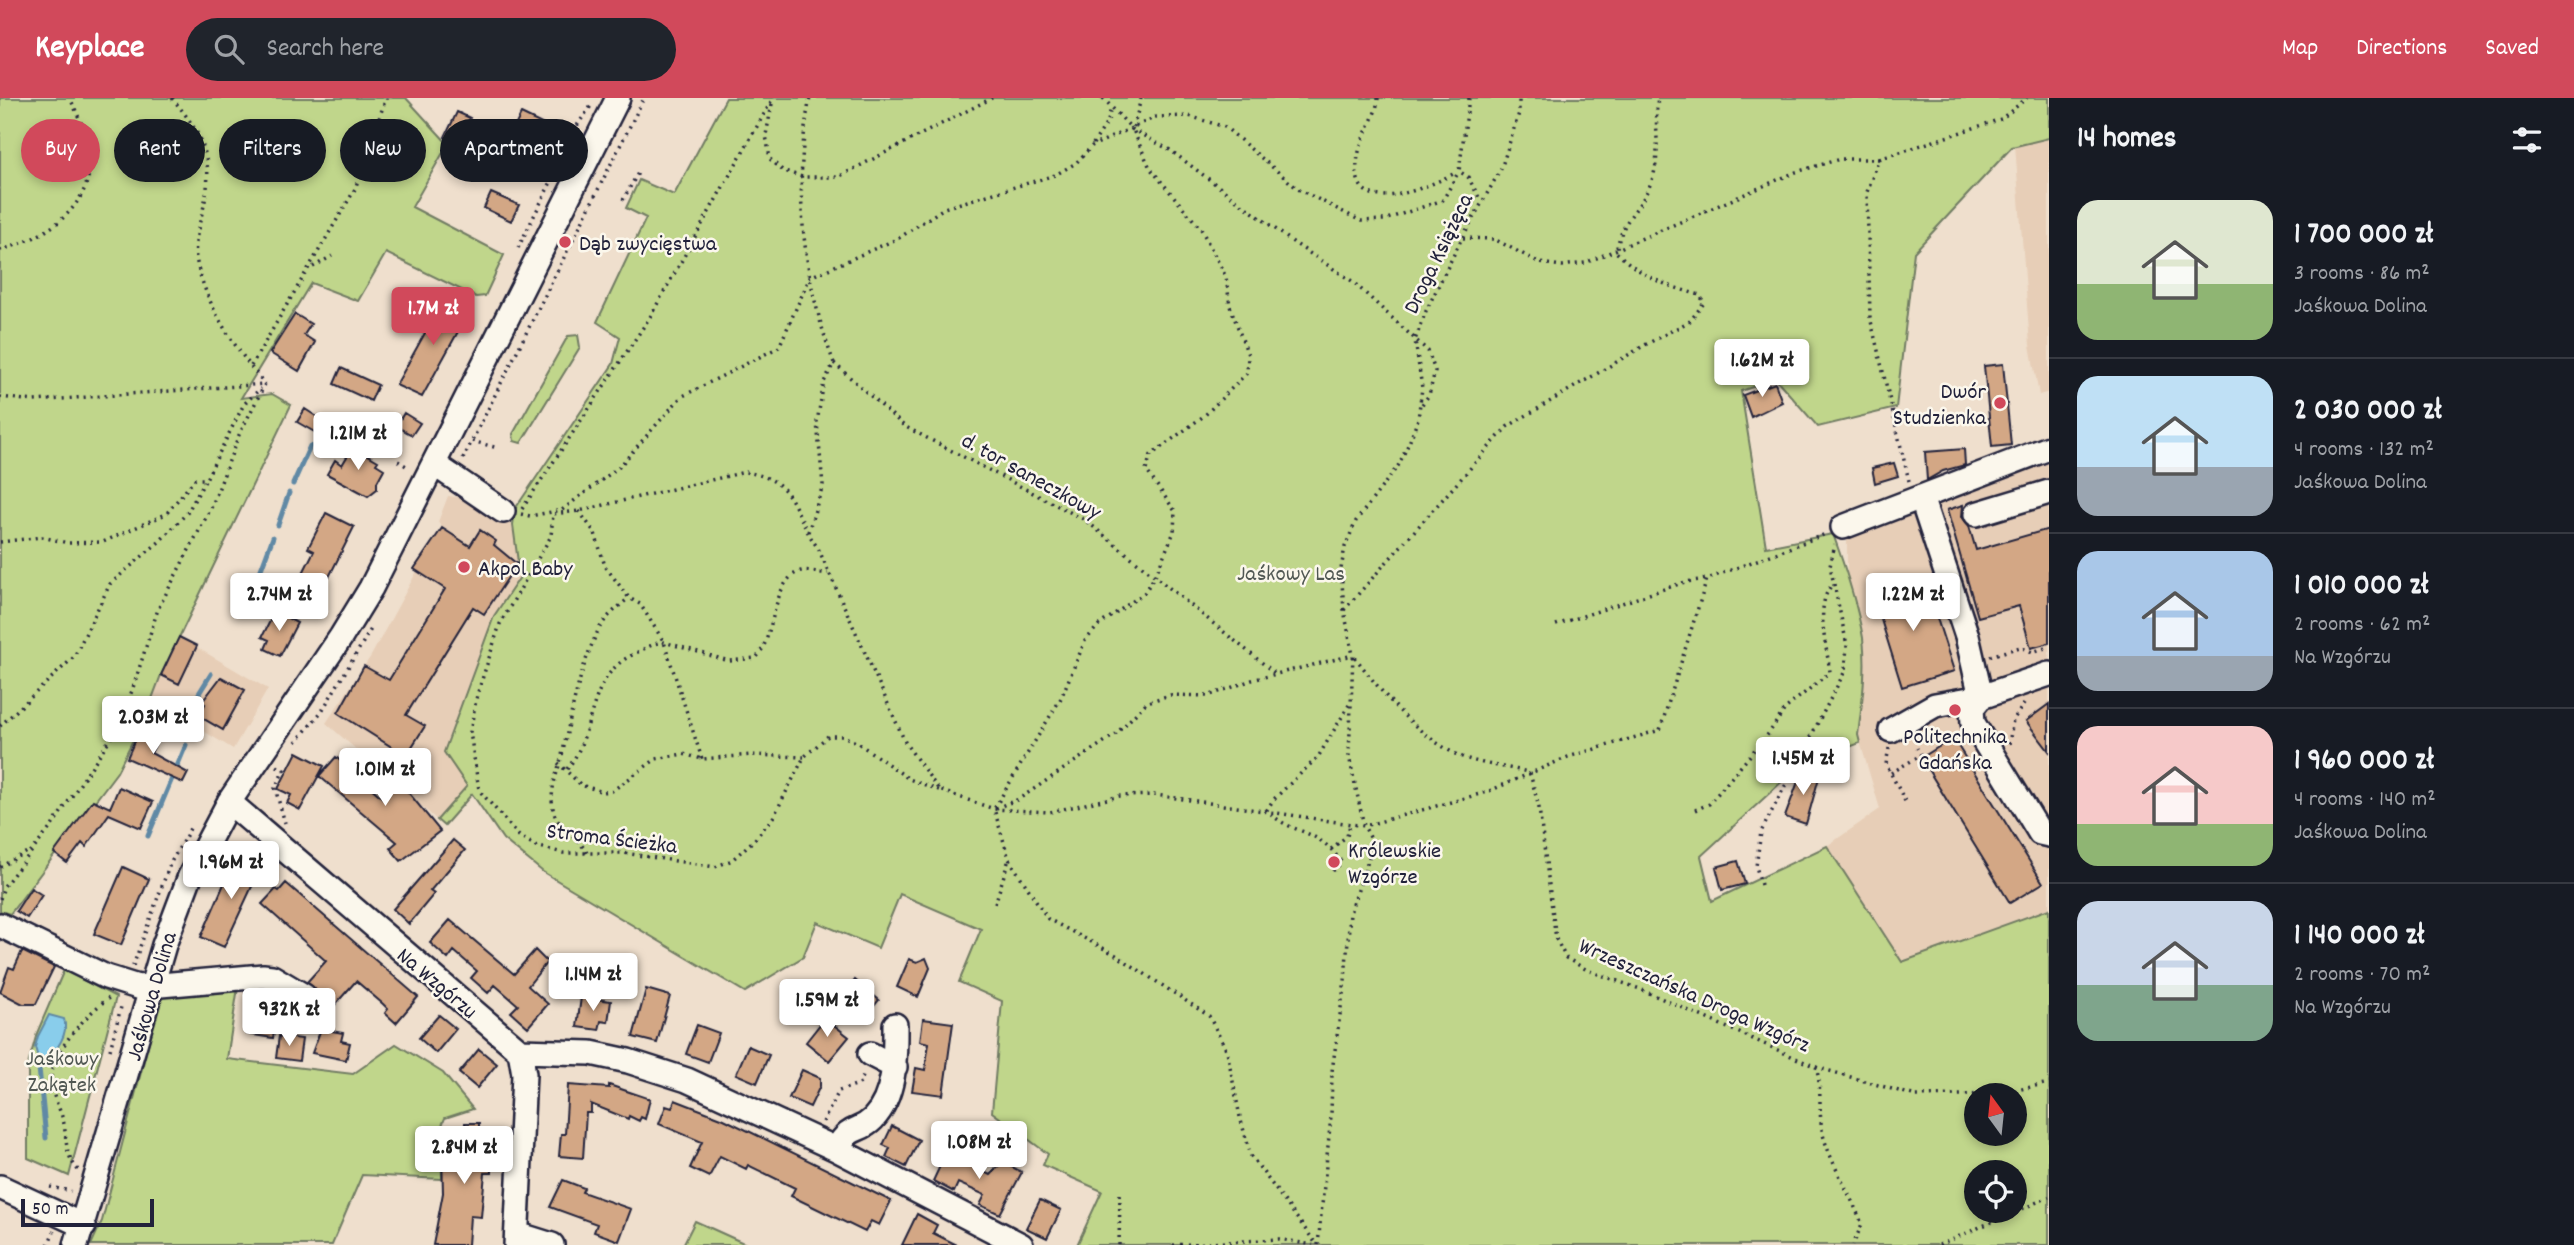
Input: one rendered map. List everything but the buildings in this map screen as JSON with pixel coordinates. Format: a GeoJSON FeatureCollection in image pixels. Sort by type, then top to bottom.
{"type":"FeatureCollection","features":[{"type":"Feature","properties":{"kind":"street","name":"Jaśkowa Dolina"},"geometry":{"type":"LineString","coordinates":[[80,1236],[151,986],[190,876],[229,802],[371,588],[434,464],[607,101]]}},
{"type":"Feature","properties":{"kind":"street"},"geometry":{"type":"LineString","coordinates":[[1843,527],[2049,448]]}},
{"type":"Feature","properties":{"kind":"street"},"geometry":{"type":"LineString","coordinates":[[434,464],[511,512]]}},
{"type":"Feature","properties":{"kind":"street"},"geometry":{"type":"LineString","coordinates":[[1976,514],[2049,492]]}},
{"type":"Feature","properties":{"kind":"street"},"geometry":{"type":"LineString","coordinates":[[1922,497],[1967,636],[1981,697]]}},
{"type":"Feature","properties":{"kind":"street"},"geometry":{"type":"LineString","coordinates":[[1891,730],[1935,705],[1981,697],[2049,674]]}},
{"type":"Feature","properties":{"kind":"street"},"geometry":{"type":"LineString","coordinates":[[1981,697],[1972,708],[1971,716],[2040,833],[2049,835]]}},
{"type":"Feature","properties":{"kind":"street","name":"Na Wzgórzu"},"geometry":{"type":"LineString","coordinates":[[229,802],[520,1051]]}},
{"type":"Feature","properties":{"kind":"street"},"geometry":{"type":"LineString","coordinates":[[0,925],[106,977],[138,987],[263,976],[272,977],[304,996]]}},
{"type":"Feature","properties":{"kind":"street"},"geometry":{"type":"LineString","coordinates":[[836,1149],[846,1132],[871,1121],[885,1102],[895,1067],[895,1025]]}},
{"type":"Feature","properties":{"kind":"street"},"geometry":{"type":"LineString","coordinates":[[552,1245],[517,1240],[524,1074],[520,1051],[579,1051],[641,1065],[714,1091],[836,1149],[1021,1245]]}},
{"type":"Feature","properties":{"kind":"street"},"geometry":{"type":"LineString","coordinates":[[870,1054],[895,1067]]}},
{"type":"Feature","properties":{"kind":"street"},"geometry":{"type":"LineString","coordinates":[[0,1188],[80,1236]]}},
{"type":"Feature","properties":{"kind":"path"},"geometry":{"type":"LineString","coordinates":[[0,250],[33,239],[52,228],[69,214],[84,192],[89,169],[89,147],[70,98]]}},
{"type":"Feature","properties":{"kind":"path"},"geometry":{"type":"LineString","coordinates":[[172,98],[191,120],[207,151],[209,185],[195,255],[201,276],[217,317],[265,384]]}},
{"type":"Feature","properties":{"kind":"path"},"geometry":{"type":"LineString","coordinates":[[251,366],[355,189],[386,98]]}},
{"type":"Feature","properties":{"kind":"path"},"geometry":{"type":"LineString","coordinates":[[466,453],[644,98]]}},
{"type":"Feature","properties":{"kind":"path"},"geometry":{"type":"LineString","coordinates":[[773,98],[766,135],[770,159],[782,170],[802,177],[838,177],[992,98]]}},
{"type":"Feature","properties":{"kind":"path"},"geometry":{"type":"LineString","coordinates":[[511,512],[650,317],[773,98]]}},
{"type":"Feature","properties":{"kind":"path"},"geometry":{"type":"LineString","coordinates":[[808,534],[823,485],[817,422],[824,382],[834,363],[818,321],[810,277],[802,177],[810,98]]}},
{"type":"Feature","properties":{"kind":"path"},"geometry":{"type":"LineString","coordinates":[[1103,98],[1133,130],[1170,150],[1294,243],[1352,281],[1428,351],[1435,372],[1429,395],[1419,409]]}},
{"type":"Feature","properties":{"kind":"path"},"geometry":{"type":"LineString","coordinates":[[1141,98],[1133,130],[1150,168],[1201,229],[1226,277],[1230,306],[1248,355],[1247,373],[1205,415],[1151,455],[1146,470],[1175,511],[1174,532],[1155,576],[1144,593],[1099,625],[1085,641],[1061,698],[993,809],[1009,859],[1048,919],[1116,955],[1209,1016],[1227,1051],[1251,1156],[1316,1245]]}},
{"type":"Feature","properties":{"kind":"path"},"geometry":{"type":"LineString","coordinates":[[1378,98],[1378,107],[1361,143],[1356,170],[1357,179],[1368,194],[1382,198],[1422,190],[1459,172]]}},
{"type":"Feature","properties":{"kind":"path"},"geometry":{"type":"LineString","coordinates":[[1092,146],[1133,130],[1156,117],[1189,116],[1225,127],[1298,189],[1361,221],[1384,220],[1443,200],[1459,172],[1469,98]]}},
{"type":"Feature","properties":{"kind":"path","name":"Droga Książęca"},"geometry":{"type":"LineString","coordinates":[[1316,1245],[1350,913],[1371,839],[1364,826],[1349,756],[1353,655],[1344,610],[1341,569],[1345,547],[1356,521],[1398,466],[1409,443],[1422,388],[1415,340],[1462,238],[1501,169],[1519,113],[1519,98]]}},
{"type":"Feature","properties":{"kind":"path"},"geometry":{"type":"LineString","coordinates":[[1616,252],[1620,228],[1650,187],[1658,153],[1655,114],[1658,98]]}},
{"type":"Feature","properties":{"kind":"path"},"geometry":{"type":"LineString","coordinates":[[1462,238],[1494,239],[1540,262],[1562,266],[1585,263],[1616,252],[1796,172],[1840,159],[1879,159],[2001,120],[2027,98]]}},
{"type":"Feature","properties":{"kind":"path"},"geometry":{"type":"LineString","coordinates":[[582,119],[587,108],[607,101]]}},
{"type":"Feature","properties":{"kind":"path"},"geometry":{"type":"LineString","coordinates":[[553,514],[587,494],[619,467],[681,397],[779,347],[810,277],[900,238],[944,208],[1055,174],[1076,163],[1092,146],[1108,121],[1111,107]]}},
{"type":"Feature","properties":{"kind":"path"},"geometry":{"type":"LineString","coordinates":[[1879,159],[1867,191],[1870,317],[1910,486],[1922,497]]}},
{"type":"Feature","properties":{"kind":"path"},"geometry":{"type":"LineString","coordinates":[[623,200],[639,171]]}},
{"type":"Feature","properties":{"kind":"path"},"geometry":{"type":"LineString","coordinates":[[1459,172],[1468,177],[1481,201]]}},
{"type":"Feature","properties":{"kind":"path"},"geometry":{"type":"LineString","coordinates":[[512,260],[551,182]]}},
{"type":"Feature","properties":{"kind":"path"},"geometry":{"type":"LineString","coordinates":[[1344,610],[1507,427],[1690,321],[1701,311],[1704,303],[1700,295],[1659,283],[1636,271],[1616,252]]}},
{"type":"Feature","properties":{"kind":"path"},"geometry":{"type":"LineString","coordinates":[[311,268],[332,256]]}},
{"type":"Feature","properties":{"kind":"path","name":"d. tor saneczkowy"},"geometry":{"type":"LineString","coordinates":[[834,363],[904,426],[1085,520],[1276,674]]}},
{"type":"Feature","properties":{"kind":"path"},"geometry":{"type":"LineString","coordinates":[[0,397],[34,401],[265,384]]}},
{"type":"Feature","properties":{"kind":"path"},"geometry":{"type":"LineString","coordinates":[[0,726],[74,657],[110,584],[159,542],[187,513],[244,404],[265,384]]}},
{"type":"Feature","properties":{"kind":"path"},"geometry":{"type":"LineString","coordinates":[[0,899],[4,886],[29,851],[52,826],[112,736],[132,691],[158,609],[212,506],[239,437],[265,384]]}},
{"type":"Feature","properties":{"kind":"path"},"geometry":{"type":"LineString","coordinates":[[472,441],[498,448]]}},
{"type":"Feature","properties":{"kind":"path"},"geometry":{"type":"LineString","coordinates":[[398,461],[408,467],[404,473]]}},
{"type":"Feature","properties":{"kind":"path"},"geometry":{"type":"LineString","coordinates":[[511,512],[553,514],[579,511],[745,472],[769,476],[785,488],[829,573],[906,744],[939,790]]}},
{"type":"Feature","properties":{"kind":"path"},"geometry":{"type":"LineString","coordinates":[[0,542],[42,537],[68,543],[103,542],[166,514],[195,479],[206,479]]}},
{"type":"Feature","properties":{"kind":"path"},"geometry":{"type":"LineString","coordinates":[[579,511],[595,533],[605,566],[629,598],[640,604],[664,642],[702,759]]}},
{"type":"Feature","properties":{"kind":"path","name":"Stroma Ścieżka"},"geometry":{"type":"LineString","coordinates":[[553,514],[551,536],[500,624],[477,695],[470,732],[478,790],[500,818],[519,836],[536,846],[563,853],[660,856],[715,867],[732,860],[774,816],[804,757],[828,736],[842,736],[909,779],[993,809],[1050,812],[1120,796],[1156,795],[1364,826]]}},
{"type":"Feature","properties":{"kind":"path"},"geometry":{"type":"LineString","coordinates":[[1556,625],[1685,582],[1707,579],[1843,527]]}},
{"type":"Feature","properties":{"kind":"path"},"geometry":{"type":"LineString","coordinates":[[1762,885],[1756,866],[1761,832],[1845,671],[1847,645],[1832,585],[1832,549],[1843,527]]}},
{"type":"Feature","properties":{"kind":"path"},"geometry":{"type":"LineString","coordinates":[[567,769],[582,745],[601,681],[627,657],[664,642],[729,661],[756,658],[766,648],[776,604],[787,580],[801,571],[829,573]]}},
{"type":"Feature","properties":{"kind":"path"},"geometry":{"type":"LineString","coordinates":[[1364,826],[1487,792],[1617,740],[1660,730],[1707,579]]}},
{"type":"Feature","properties":{"kind":"path"},"geometry":{"type":"LineString","coordinates":[[1695,810],[1709,804],[1769,733],[1785,709],[1830,672],[1824,593],[1832,585]]}},
{"type":"Feature","properties":{"kind":"path"},"geometry":{"type":"LineString","coordinates":[[587,853],[578,837],[562,828],[555,814],[554,772],[581,675],[598,631],[629,598]]}},
{"type":"Feature","properties":{"kind":"path"},"geometry":{"type":"LineString","coordinates":[[1985,657],[2020,647],[2032,652],[2049,647]]}},
{"type":"Feature","properties":{"kind":"path"},"geometry":{"type":"LineString","coordinates":[[993,809],[1019,800],[1116,734],[1147,702],[1170,695],[1208,696],[1276,674],[1353,655],[1408,721],[1451,753],[1530,773]]}},
{"type":"Feature","properties":{"kind":"path"},"geometry":{"type":"LineString","coordinates":[[142,701],[152,707]]}},
{"type":"Feature","properties":{"kind":"path"},"geometry":{"type":"LineString","coordinates":[[1333,862],[1330,866],[1334,870],[1342,862],[1312,834],[1279,823],[1267,810],[1273,800],[1318,757],[1351,702]]}},
{"type":"Feature","properties":{"kind":"path"},"geometry":{"type":"LineString","coordinates":[[2002,770],[2013,720],[2026,702]]}},
{"type":"Feature","properties":{"kind":"path"},"geometry":{"type":"LineString","coordinates":[[1891,730],[1886,764],[1906,803]]}},
{"type":"Feature","properties":{"kind":"path"},"geometry":{"type":"LineString","coordinates":[[1891,773],[1921,755],[1917,748]]}},
{"type":"Feature","properties":{"kind":"path"},"geometry":{"type":"LineString","coordinates":[[558,763],[581,785],[603,792],[612,791],[656,759],[682,754],[702,759],[752,755],[804,757]]}},
{"type":"Feature","properties":{"kind":"path"},"geometry":{"type":"LineString","coordinates":[[276,766],[284,770],[275,788],[288,833]]}},
{"type":"Feature","properties":{"kind":"path","name":"Wrzeszczańska Droga Wzgórz"},"geometry":{"type":"LineString","coordinates":[[1530,773],[1539,808],[1556,939],[1566,958],[1587,971],[1640,989],[1816,1067],[1821,1085],[1818,1104],[1824,1137],[1862,1224],[1853,1245]]}},
{"type":"Feature","properties":{"kind":"path"},"geometry":{"type":"LineString","coordinates":[[1331,849],[1347,836],[1350,825]]}},
{"type":"Feature","properties":{"kind":"path"},"geometry":{"type":"LineString","coordinates":[[0,867],[29,851]]}},
{"type":"Feature","properties":{"kind":"path"},"geometry":{"type":"LineString","coordinates":[[995,904],[1009,859]]}},
{"type":"Feature","properties":{"kind":"path"},"geometry":{"type":"LineString","coordinates":[[80,1171],[65,1149],[64,1124],[52,1092],[53,1067],[78,1026],[98,1006],[116,994]]}},
{"type":"Feature","properties":{"kind":"path"},"geometry":{"type":"LineString","coordinates":[[1816,1067],[1916,1096],[1999,1094],[2049,1083]]}},
{"type":"Feature","properties":{"kind":"path"},"geometry":{"type":"LineString","coordinates":[[1119,1245],[1120,1193]]}},
{"type":"Feature","properties":{"kind":"path"},"geometry":{"type":"LineString","coordinates":[[1939,1245],[2049,1197]]}},
{"type":"Feature","properties":{"kind":"path"},"geometry":{"type":"LineString","coordinates":[[1173,1245],[1279,1239],[1316,1245]]}},
{"type":"Feature","properties":{"kind":"path"},"geometry":{"type":"LineString","coordinates":[[1187,1245],[1193,1242]]}},
{"type":"Feature","properties":{"kind":"shaded area"},"geometry":{"type":"Polygon","coordinates":[[[2049,98],[2049,392],[2039,395],[2030,345],[2015,145],[2049,98]]]}},
{"type":"Feature","properties":{"kind":"shaded area","name":"Politechnika Gdańska"},"geometry":{"type":"Polygon","coordinates":[[[2049,452],[2049,909],[1902,963],[1827,846],[1880,809],[1858,735],[1865,678],[1863,638],[1847,575],[1847,539],[2049,452]]]}},
{"type":"Feature","properties":{"kind":"shaded area"},"geometry":{"type":"Polygon","coordinates":[[[448,496],[472,499],[513,525],[520,577],[494,617],[467,786],[437,820],[326,723],[371,656],[417,571],[415,569],[442,528],[438,522],[448,496]]]}},
{"type":"Feature","properties":{"kind":"shaded area"},"geometry":{"type":"Polygon","coordinates":[[[179,637],[268,689],[233,749],[151,699],[179,637]]]}},
{"type":"Feature","properties":{"kind":"green space"},"geometry":{"type":"Polygon","coordinates":[[[0,98],[406,98],[425,119],[340,119],[340,182],[426,182],[426,120],[440,135],[440,158],[412,207],[504,255],[485,296],[476,297],[386,253],[358,301],[311,283],[241,398],[272,394],[291,405],[161,675],[147,712],[117,772],[10,914],[0,911],[0,98]]]}},
{"type":"Feature","properties":{"kind":"green space","name":"Jaśkowy Las"},"geometry":{"type":"Polygon","coordinates":[[[726,98],[2049,98],[2049,138],[2012,147],[1914,252],[1896,408],[1818,427],[1776,379],[1741,391],[1766,547],[1833,534],[1842,559],[1863,638],[1864,674],[1858,735],[1860,743],[1799,766],[1701,856],[1712,901],[1827,846],[1902,962],[2049,909],[2049,1245],[1077,1245],[1102,1191],[1043,1165],[1048,1154],[992,1112],[1002,1001],[959,982],[981,929],[900,894],[878,948],[817,922],[803,957],[745,992],[543,872],[503,839],[472,794],[444,826],[437,820],[467,786],[444,752],[494,616],[520,577],[513,525],[515,509],[613,364],[620,337],[597,322],[646,218],[626,208],[639,180],[674,195],[726,98]]]}},
{"type":"Feature","properties":{"kind":"green space"},"geometry":{"type":"Polygon","coordinates":[[[578,335],[580,347],[521,443],[514,441],[513,434],[568,336],[578,335]]]}},
{"type":"Feature","properties":{"kind":"green space","name":"Jaśkowy Zakątek"},"geometry":{"type":"Polygon","coordinates":[[[64,970],[116,997],[69,1176],[28,1158],[28,1065],[37,1033],[64,970]]]}},
{"type":"Feature","properties":{"kind":"green space"},"geometry":{"type":"Polygon","coordinates":[[[238,987],[227,1059],[353,1074],[396,1044],[443,1073],[473,1109],[445,1118],[441,1128],[442,1179],[362,1175],[332,1245],[91,1245],[102,1221],[162,992],[238,987]]]}},
{"type":"Feature","properties":{"kind":"green space"},"geometry":{"type":"Polygon","coordinates":[[[695,1221],[748,1245],[683,1245],[695,1221]]]}},
{"type":"Feature","properties":{"kind":"water"},"geometry":{"type":"Polygon","coordinates":[[[49,1015],[64,1019],[65,1030],[58,1047],[46,1060],[38,1058],[35,1047],[49,1015]]]}},
{"type":"Feature","properties":{"kind":"waterway"},"geometry":{"type":"LineString","coordinates":[[293,484],[310,446]]}},
{"type":"Feature","properties":{"kind":"waterway"},"geometry":{"type":"LineString","coordinates":[[278,525],[289,493]]}},
{"type":"Feature","properties":{"kind":"waterway"},"geometry":{"type":"LineString","coordinates":[[260,572],[273,537]]}},
{"type":"Feature","properties":{"kind":"waterway"},"geometry":{"type":"LineString","coordinates":[[249,605],[257,579]]}},
{"type":"Feature","properties":{"kind":"waterway"},"geometry":{"type":"LineString","coordinates":[[193,703],[211,674]]}},
{"type":"Feature","properties":{"kind":"waterway"},"geometry":{"type":"LineString","coordinates":[[148,836],[186,745]]}},
{"type":"Feature","properties":{"kind":"waterway"},"geometry":{"type":"LineString","coordinates":[[39,1068],[46,1138]]}},
{"type":"Feature","properties":{"kind":"place","name":"Dąb zwycięstwa"},"geometry":{"type":"Point","coordinates":[565,242]}},
{"type":"Feature","properties":{"kind":"place","name":"Dwór Studzienka"},"geometry":{"type":"Point","coordinates":[2000,403]}},
{"type":"Feature","properties":{"kind":"place","name":"Akpol Baby"},"geometry":{"type":"Point","coordinates":[464,567]}},
{"type":"Feature","properties":{"kind":"place","name":"Politechnika Gdańska"},"geometry":{"type":"Point","coordinates":[1955,710]}},
{"type":"Feature","properties":{"kind":"place","name":"Królewskie Wzgórze"},"geometry":{"type":"Point","coordinates":[1334,862]}}]}
